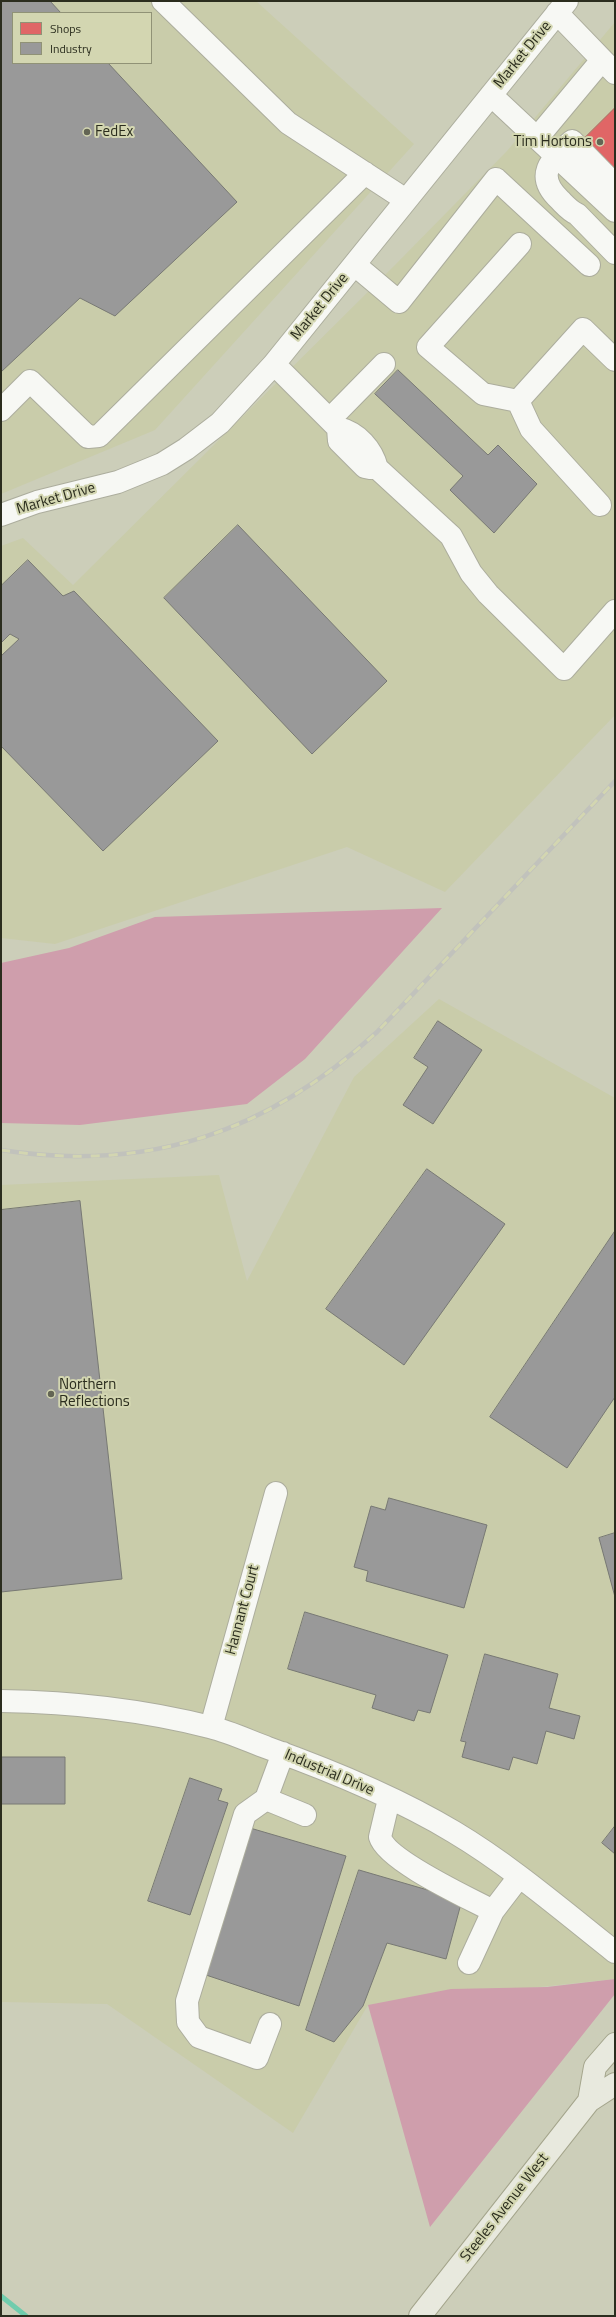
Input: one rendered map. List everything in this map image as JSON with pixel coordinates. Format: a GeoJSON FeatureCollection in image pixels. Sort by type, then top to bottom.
{"type":"FeatureCollection","features":[{"type":"Feature","properties":{"kind":"main road","name":"Steeles Avenue West"},"geometry":{"type":"LineString","coordinates":[[589,2100],[595,2067],[615,2044]]}},
{"type":"Feature","properties":{"kind":"main road","name":"Steeles Avenue West"},"geometry":{"type":"LineString","coordinates":[[420,2316],[589,2100],[615,2084]]}},
{"type":"Feature","properties":{"kind":"street"},"geometry":{"type":"LineString","coordinates":[[163,1],[288,123],[406,200]]}},
{"type":"Feature","properties":{"kind":"street"},"geometry":{"type":"LineString","coordinates":[[536,138],[609,67],[562,7]]}},
{"type":"Feature","properties":{"kind":"street","name":"Market Drive"},"geometry":{"type":"LineString","coordinates":[[1,515],[37,502],[118,482],[162,464],[186,449],[220,423],[274,364],[562,7]]}},
{"type":"Feature","properties":{"kind":"street"},"geometry":{"type":"LineString","coordinates":[[491,95],[536,138],[574,200],[577,214],[615,253]]}},
{"type":"Feature","properties":{"kind":"street"},"geometry":{"type":"LineString","coordinates":[[551,164],[614,210]]}},
{"type":"Feature","properties":{"kind":"street"},"geometry":{"type":"LineString","coordinates":[[1,410],[30,381],[88,437],[99,436],[365,173]]}},
{"type":"Feature","properties":{"kind":"street"},"geometry":{"type":"LineString","coordinates":[[355,265],[399,302],[496,179],[589,265]]}},
{"type":"Feature","properties":{"kind":"street"},"geometry":{"type":"LineString","coordinates":[[518,401],[483,394],[428,347],[520,244]]}},
{"type":"Feature","properties":{"kind":"street"},"geometry":{"type":"LineString","coordinates":[[518,401],[583,329],[615,360]]}},
{"type":"Feature","properties":{"kind":"street"},"geometry":{"type":"LineString","coordinates":[[274,364],[334,423],[351,431],[373,454],[377,468],[452,536],[471,573],[488,594],[564,669],[615,611]]}},
{"type":"Feature","properties":{"kind":"street"},"geometry":{"type":"LineString","coordinates":[[334,423],[384,364]]}},
{"type":"Feature","properties":{"kind":"street"},"geometry":{"type":"LineString","coordinates":[[518,401],[531,429],[600,504]]}},
{"type":"Feature","properties":{"kind":"street","name":"Hannant Court"},"geometry":{"type":"LineString","coordinates":[[211,1727],[276,1492]]}},
{"type":"Feature","properties":{"kind":"street","name":"Industrial Drive"},"geometry":{"type":"LineString","coordinates":[[1,1701],[109,1709],[150,1715],[211,1727],[319,1766],[454,1832],[519,1877],[615,1952]]}},
{"type":"Feature","properties":{"kind":"street"},"geometry":{"type":"LineString","coordinates":[[270,2024],[257,2058],[199,2037],[188,2022],[187,2001],[245,1814],[266,1799],[283,1753]]}},
{"type":"Feature","properties":{"kind":"street"},"geometry":{"type":"LineString","coordinates":[[266,1799],[305,1815]]}},
{"type":"Feature","properties":{"kind":"street"},"geometry":{"type":"LineString","coordinates":[[389,1799],[380,1837],[387,1849],[408,1865],[493,1911]]}},
{"type":"Feature","properties":{"kind":"street"},"geometry":{"type":"LineString","coordinates":[[469,1963],[493,1911],[519,1877]]}},
{"type":"Feature","properties":{"kind":"shaded area"},"geometry":{"type":"Polygon","coordinates":[[[1,1],[256,1],[414,144],[155,430],[1,494],[1,1]]]}},
{"type":"Feature","properties":{"kind":"shaded area"},"geometry":{"type":"Polygon","coordinates":[[[615,22],[615,715],[445,892],[347,847],[55,944],[1,938],[1,546],[23,538],[73,585],[395,265],[507,151],[615,22]]]}},
{"type":"Feature","properties":{"kind":"shaded area"},"geometry":{"type":"Polygon","coordinates":[[[442,908],[305,1059],[247,1104],[80,1125],[1,1123],[1,963],[69,948],[155,917],[442,908]]]}},
{"type":"Feature","properties":{"kind":"shaded area"},"geometry":{"type":"Polygon","coordinates":[[[439,999],[615,1098],[615,1979],[368,2005],[293,2133],[107,2004],[1,2002],[1,1185],[219,1175],[247,1281],[354,1077],[439,999]]]}},
{"type":"Feature","properties":{"kind":"shaded area"},"geometry":{"type":"Polygon","coordinates":[[[615,1979],[615,1994],[430,2227],[368,2005],[451,1989],[547,1987],[615,1979]]]}},
{"type":"Feature","properties":{"kind":"building: Shops"},"geometry":{"type":"Polygon","coordinates":[[[615,108],[615,177],[584,139],[615,108]]]}},
{"type":"Feature","properties":{"kind":"building: Industry","name":"FedEx"},"geometry":{"type":"Polygon","coordinates":[[[1,1],[50,1],[60,12],[12,12],[12,64],[109,64],[237,202],[115,316],[80,298],[1,372],[1,1]]]}},
{"type":"Feature","properties":{"kind":"building: Industry"},"geometry":{"type":"Polygon","coordinates":[[[398,370],[488,455],[498,445],[537,484],[494,533],[450,490],[463,476],[375,394],[398,370]]]}},
{"type":"Feature","properties":{"kind":"building: Industry"},"geometry":{"type":"Polygon","coordinates":[[[238,525],[387,681],[312,754],[164,598],[238,525]]]}},
{"type":"Feature","properties":{"kind":"building: Industry"},"geometry":{"type":"Polygon","coordinates":[[[28,560],[63,596],[74,591],[218,741],[103,851],[1,746],[1,656],[19,639],[10,634],[1,643],[1,586],[28,560]]]}},
{"type":"Feature","properties":{"kind":"building: Industry"},"geometry":{"type":"Polygon","coordinates":[[[438,1021],[482,1050],[433,1124],[403,1105],[428,1067],[414,1058],[438,1021]]]}},
{"type":"Feature","properties":{"kind":"building: Industry"},"geometry":{"type":"Polygon","coordinates":[[[427,1169],[505,1224],[404,1365],[326,1309],[427,1169]]]}},
{"type":"Feature","properties":{"kind":"building: Industry","name":"Northern Reflections"},"geometry":{"type":"Polygon","coordinates":[[[80,1201],[122,1579],[1,1592],[1,1210],[80,1201]]]}},
{"type":"Feature","properties":{"kind":"building: Industry"},"geometry":{"type":"Polygon","coordinates":[[[615,1231],[615,1397],[567,1468],[490,1417],[615,1231]]]}},
{"type":"Feature","properties":{"kind":"building: Industry"},"geometry":{"type":"Polygon","coordinates":[[[389,1498],[487,1525],[464,1608],[366,1581],[368,1571],[354,1567],[371,1506],[385,1510],[389,1498]]]}},
{"type":"Feature","properties":{"kind":"building: Industry"},"geometry":{"type":"Polygon","coordinates":[[[615,1533],[615,1597],[599,1538],[615,1533]]]}},
{"type":"Feature","properties":{"kind":"building: Industry"},"geometry":{"type":"Polygon","coordinates":[[[305,1612],[448,1655],[430,1713],[418,1710],[414,1721],[372,1708],[376,1695],[288,1669],[305,1612]]]}},
{"type":"Feature","properties":{"kind":"building: Industry"},"geometry":{"type":"Polygon","coordinates":[[[485,1654],[558,1674],[549,1708],[580,1716],[574,1739],[546,1731],[537,1764],[513,1757],[509,1770],[462,1757],[466,1742],[461,1741],[485,1654]]]}},
{"type":"Feature","properties":{"kind":"building: Industry"},"geometry":{"type":"Polygon","coordinates":[[[2,1757],[65,1757],[65,1804],[2,1804],[2,1757]]]}},
{"type":"Feature","properties":{"kind":"building: Industry"},"geometry":{"type":"Polygon","coordinates":[[[190,1778],[222,1789],[218,1800],[228,1803],[190,1915],[148,1901],[190,1778]]]}},
{"type":"Feature","properties":{"kind":"building: Industry"},"geometry":{"type":"Polygon","coordinates":[[[615,1826],[615,1854],[602,1843],[615,1826]]]}},
{"type":"Feature","properties":{"kind":"building: Industry"},"geometry":{"type":"Polygon","coordinates":[[[250,1828],[346,1856],[299,2006],[203,1974],[250,1828]]]}},
{"type":"Feature","properties":{"kind":"building: Industry"},"geometry":{"type":"Polygon","coordinates":[[[359,1870],[462,1900],[446,1959],[387,1943],[363,2006],[334,2042],[306,2030],[359,1870]]]}},
{"type":"Feature","properties":{"kind":"waterway"},"geometry":{"type":"LineString","coordinates":[[1,2296],[26,2316]]}},
{"type":"Feature","properties":{"kind":"railway"},"geometry":{"type":"LineString","coordinates":[[1,1150],[55,1156],[107,1155],[156,1149],[204,1137],[249,1119],[293,1096],[336,1067],[377,1032],[615,781]]}},
{"type":"Feature","properties":{"kind":"place","name":"FedEx"},"geometry":{"type":"Point","coordinates":[87,132]}},
{"type":"Feature","properties":{"kind":"place","name":"Tim Hortons"},"geometry":{"type":"Point","coordinates":[600,142]}},
{"type":"Feature","properties":{"kind":"place","name":"Northern Reflections"},"geometry":{"type":"Point","coordinates":[51,1394]}}]}
